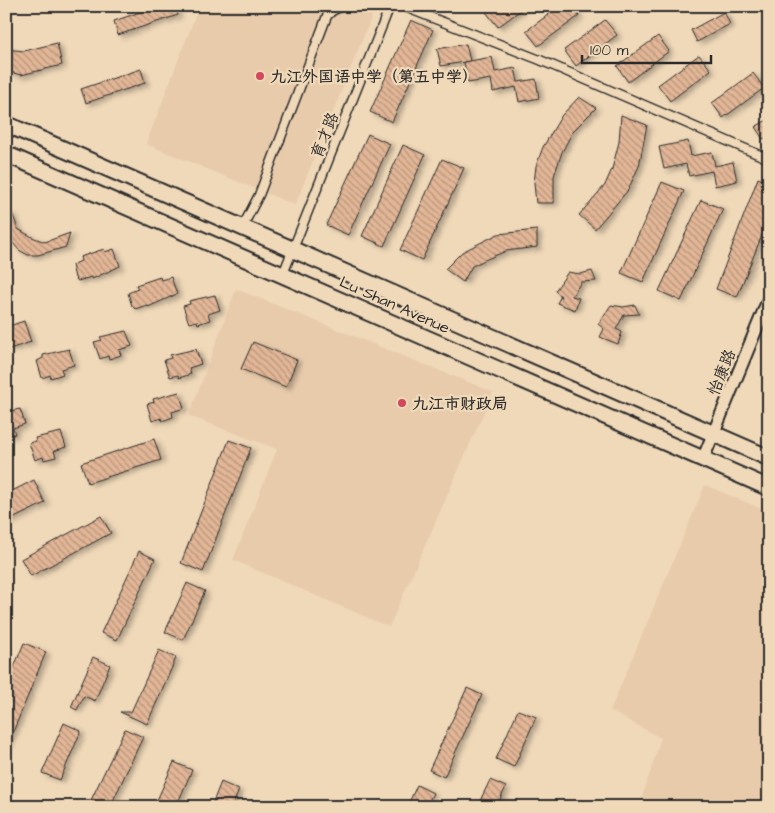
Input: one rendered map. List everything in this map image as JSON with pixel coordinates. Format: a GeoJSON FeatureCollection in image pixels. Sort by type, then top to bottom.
{"type":"FeatureCollection","features":[{"type":"Feature","properties":{"kind":"highway","name":"Lu Shan Avenue"},"geometry":{"type":"LineString","coordinates":[[6,124],[769,458]]}},
{"type":"Feature","properties":{"kind":"highway","name":"Lu Shan Avenue"},"geometry":{"type":"LineString","coordinates":[[6,154],[769,488]]}},
{"type":"Feature","properties":{"kind":"street"},"geometry":{"type":"LineString","coordinates":[[242,228],[259,195],[327,16],[342,6]]}},
{"type":"Feature","properties":{"kind":"street","name":"育才路"},"geometry":{"type":"LineString","coordinates":[[283,274],[390,6]]}},
{"type":"Feature","properties":{"kind":"street"},"geometry":{"type":"LineString","coordinates":[[402,6],[540,60],[769,159]]}},
{"type":"Feature","properties":{"kind":"street","name":"怡康路"},"geometry":{"type":"LineString","coordinates":[[703,459],[769,298]]}},
{"type":"Feature","properties":{"kind":"shaded area","name":"九江外国语中学（第五中学）"},"geometry":{"type":"Polygon","coordinates":[[[199,6],[376,6],[295,205],[146,144],[199,6]]]}},
{"type":"Feature","properties":{"kind":"shaded area","name":"九江市财政局"},"geometry":{"type":"Polygon","coordinates":[[[236,289],[493,392],[389,627],[233,560],[277,449],[189,416],[236,289]]]}},
{"type":"Feature","properties":{"kind":"shaded area"},"geometry":{"type":"Polygon","coordinates":[[[705,485],[769,512],[769,807],[639,807],[661,738],[610,711],[705,485]]]}},
{"type":"Feature","properties":{"kind":"building"},"geometry":{"type":"Polygon","coordinates":[[[158,6],[175,6],[178,15],[118,35],[114,21],[158,6]]]}},
{"type":"Feature","properties":{"kind":"building"},"geometry":{"type":"Polygon","coordinates":[[[494,6],[526,6],[498,27],[486,12],[494,6]]]}},
{"type":"Feature","properties":{"kind":"building"},"geometry":{"type":"Polygon","coordinates":[[[560,6],[572,6],[579,16],[538,46],[526,31],[560,6]]]}},
{"type":"Feature","properties":{"kind":"building"},"geometry":{"type":"Polygon","coordinates":[[[724,12],[730,24],[697,42],[691,30],[724,12]]]}},
{"type":"Feature","properties":{"kind":"building"},"geometry":{"type":"Polygon","coordinates":[[[411,20],[433,30],[392,122],[370,112],[411,20]]]}},
{"type":"Feature","properties":{"kind":"building"},"geometry":{"type":"Polygon","coordinates":[[[605,20],[617,35],[576,66],[564,50],[605,20]]]}},
{"type":"Feature","properties":{"kind":"building"},"geometry":{"type":"Polygon","coordinates":[[[658,36],[669,51],[628,82],[617,66],[658,36]]]}},
{"type":"Feature","properties":{"kind":"building"},"geometry":{"type":"Polygon","coordinates":[[[57,43],[62,65],[21,75],[6,71],[6,49],[24,51],[57,43]]]}},
{"type":"Feature","properties":{"kind":"building"},"geometry":{"type":"Polygon","coordinates":[[[466,44],[470,61],[441,66],[437,49],[466,44]]]}},
{"type":"Feature","properties":{"kind":"building"},"geometry":{"type":"Polygon","coordinates":[[[699,55],[711,70],[670,101],[658,85],[699,55]]]}},
{"type":"Feature","properties":{"kind":"building"},"geometry":{"type":"Polygon","coordinates":[[[492,57],[495,72],[515,68],[518,82],[536,79],[539,98],[519,102],[516,87],[493,92],[491,79],[468,83],[464,62],[492,57]]]}},
{"type":"Feature","properties":{"kind":"building"},"geometry":{"type":"Polygon","coordinates":[[[141,69],[145,83],[86,103],[81,89],[141,69]]]}},
{"type":"Feature","properties":{"kind":"building"},"geometry":{"type":"Polygon","coordinates":[[[753,73],[764,88],[723,118],[712,103],[753,73]]]}},
{"type":"Feature","properties":{"kind":"building"},"geometry":{"type":"Polygon","coordinates":[[[579,97],[596,108],[573,131],[562,152],[554,176],[554,203],[536,203],[534,183],[536,166],[543,147],[562,115],[579,97]]]}},
{"type":"Feature","properties":{"kind":"building"},"geometry":{"type":"Polygon","coordinates":[[[621,115],[647,125],[639,166],[628,190],[595,229],[579,215],[605,185],[612,169],[619,142],[621,115]]]}},
{"type":"Feature","properties":{"kind":"building"},"geometry":{"type":"Polygon","coordinates":[[[769,119],[769,136],[763,139],[755,127],[769,119]]]}},
{"type":"Feature","properties":{"kind":"building"},"geometry":{"type":"Polygon","coordinates":[[[368,134],[390,144],[348,235],[326,225],[368,134]]]}},
{"type":"Feature","properties":{"kind":"building"},"geometry":{"type":"Polygon","coordinates":[[[688,141],[691,156],[712,152],[715,166],[733,162],[737,181],[715,186],[712,171],[689,176],[686,164],[664,169],[659,147],[688,141]]]}},
{"type":"Feature","properties":{"kind":"building"},"geometry":{"type":"Polygon","coordinates":[[[403,145],[425,155],[384,246],[362,236],[403,145]]]}},
{"type":"Feature","properties":{"kind":"building"},"geometry":{"type":"Polygon","coordinates":[[[442,159],[464,168],[422,260],[400,250],[442,159]]]}},
{"type":"Feature","properties":{"kind":"building"},"geometry":{"type":"Polygon","coordinates":[[[758,178],[769,183],[769,218],[737,297],[716,289],[758,178]]]}},
{"type":"Feature","properties":{"kind":"building"},"geometry":{"type":"Polygon","coordinates":[[[662,182],[684,191],[643,282],[621,273],[662,182]]]}},
{"type":"Feature","properties":{"kind":"building"},"geometry":{"type":"Polygon","coordinates":[[[701,200],[723,209],[681,301],[659,291],[701,200]]]}},
{"type":"Feature","properties":{"kind":"building"},"geometry":{"type":"Polygon","coordinates":[[[12,213],[18,229],[45,242],[70,233],[66,247],[38,255],[28,255],[19,250],[12,242],[6,227],[6,214],[12,213]]]}},
{"type":"Feature","properties":{"kind":"building"},"geometry":{"type":"Polygon","coordinates":[[[537,230],[537,247],[506,251],[472,266],[463,282],[445,269],[462,252],[498,234],[537,230]]]}},
{"type":"Feature","properties":{"kind":"building"},"geometry":{"type":"Polygon","coordinates":[[[104,249],[105,252],[114,249],[120,266],[92,279],[91,277],[78,281],[75,278],[72,265],[81,261],[80,257],[104,249]]]}},
{"type":"Feature","properties":{"kind":"building"},"geometry":{"type":"Polygon","coordinates":[[[592,271],[596,281],[581,282],[572,296],[579,298],[575,310],[557,303],[561,296],[555,291],[568,272],[580,274],[592,271]]]}},
{"type":"Feature","properties":{"kind":"building"},"geometry":{"type":"Polygon","coordinates":[[[160,277],[161,280],[171,277],[177,294],[148,307],[147,305],[135,309],[132,306],[128,293],[138,289],[136,285],[160,277]]]}},
{"type":"Feature","properties":{"kind":"building"},"geometry":{"type":"Polygon","coordinates":[[[215,295],[220,310],[208,314],[210,320],[198,324],[197,321],[189,323],[183,306],[190,304],[189,301],[215,295]]]}},
{"type":"Feature","properties":{"kind":"building"},"geometry":{"type":"Polygon","coordinates":[[[611,305],[623,307],[635,305],[639,314],[624,315],[616,329],[622,332],[618,344],[600,337],[604,329],[598,324],[611,305]]]}},
{"type":"Feature","properties":{"kind":"building"},"geometry":{"type":"Polygon","coordinates":[[[24,321],[31,342],[6,350],[6,327],[24,321]]]}},
{"type":"Feature","properties":{"kind":"building"},"geometry":{"type":"Polygon","coordinates":[[[126,331],[132,346],[119,350],[121,355],[109,359],[108,356],[100,359],[94,342],[102,340],[100,337],[126,331]]]}},
{"type":"Feature","properties":{"kind":"building"},"geometry":{"type":"Polygon","coordinates":[[[253,342],[297,360],[286,387],[241,369],[253,342]]]}},
{"type":"Feature","properties":{"kind":"building"},"geometry":{"type":"Polygon","coordinates":[[[69,349],[74,365],[61,369],[63,374],[51,378],[50,375],[42,378],[37,361],[43,358],[43,355],[69,349]]]}},
{"type":"Feature","properties":{"kind":"building"},"geometry":{"type":"Polygon","coordinates":[[[196,349],[201,364],[189,368],[191,374],[179,378],[178,375],[170,377],[164,360],[171,358],[170,355],[196,349]]]}},
{"type":"Feature","properties":{"kind":"building"},"geometry":{"type":"Polygon","coordinates":[[[179,392],[184,408],[172,412],[173,417],[162,421],[161,418],[152,421],[147,404],[154,402],[153,399],[179,392]]]}},
{"type":"Feature","properties":{"kind":"building"},"geometry":{"type":"Polygon","coordinates":[[[20,409],[25,424],[13,428],[15,434],[6,437],[6,412],[20,409]]]}},
{"type":"Feature","properties":{"kind":"building"},"geometry":{"type":"Polygon","coordinates":[[[61,432],[66,447],[54,451],[56,457],[44,460],[43,457],[35,460],[29,443],[36,441],[35,438],[61,432]]]}},
{"type":"Feature","properties":{"kind":"building"},"geometry":{"type":"Polygon","coordinates":[[[154,439],[161,460],[88,483],[81,463],[154,439]]]}},
{"type":"Feature","properties":{"kind":"building"},"geometry":{"type":"Polygon","coordinates":[[[229,440],[251,448],[203,572],[181,563],[229,440]]]}},
{"type":"Feature","properties":{"kind":"building"},"geometry":{"type":"Polygon","coordinates":[[[34,480],[45,503],[6,522],[6,494],[34,480]]]}},
{"type":"Feature","properties":{"kind":"building"},"geometry":{"type":"Polygon","coordinates":[[[101,516],[111,533],[31,576],[21,559],[101,516]]]}},
{"type":"Feature","properties":{"kind":"building"},"geometry":{"type":"Polygon","coordinates":[[[139,551],[155,559],[117,640],[101,633],[139,551]]]}},
{"type":"Feature","properties":{"kind":"building"},"geometry":{"type":"Polygon","coordinates":[[[187,583],[205,591],[183,640],[165,632],[187,583]]]}},
{"type":"Feature","properties":{"kind":"building"},"geometry":{"type":"Polygon","coordinates":[[[24,643],[46,652],[6,749],[6,686],[24,643]]]}},
{"type":"Feature","properties":{"kind":"building"},"geometry":{"type":"Polygon","coordinates":[[[159,650],[176,658],[147,724],[120,712],[131,712],[159,650]]]}},
{"type":"Feature","properties":{"kind":"building"},"geometry":{"type":"Polygon","coordinates":[[[93,657],[110,665],[95,701],[84,696],[77,710],[71,707],[93,657]]]}},
{"type":"Feature","properties":{"kind":"building"},"geometry":{"type":"Polygon","coordinates":[[[467,688],[482,695],[444,777],[429,770],[467,688]]]}},
{"type":"Feature","properties":{"kind":"building"},"geometry":{"type":"Polygon","coordinates":[[[518,710],[536,717],[514,767],[496,759],[518,710]]]}},
{"type":"Feature","properties":{"kind":"building"},"geometry":{"type":"Polygon","coordinates":[[[64,723],[81,731],[60,780],[42,773],[64,723]]]}},
{"type":"Feature","properties":{"kind":"building"},"geometry":{"type":"Polygon","coordinates":[[[125,729],[143,737],[110,807],[105,807],[91,800],[125,729]]]}},
{"type":"Feature","properties":{"kind":"building"},"geometry":{"type":"Polygon","coordinates":[[[174,762],[192,770],[176,807],[154,807],[174,762]]]}},
{"type":"Feature","properties":{"kind":"building"},"geometry":{"type":"Polygon","coordinates":[[[490,780],[506,787],[496,807],[477,807],[490,780]]]}},
{"type":"Feature","properties":{"kind":"building"},"geometry":{"type":"Polygon","coordinates":[[[221,782],[239,790],[232,807],[211,807],[221,782]]]}},
{"type":"Feature","properties":{"kind":"building"},"geometry":{"type":"Polygon","coordinates":[[[417,785],[433,793],[426,807],[407,807],[417,785]]]}},
{"type":"Feature","properties":{"kind":"place","name":"九江外国语中学（第五中学）"},"geometry":{"type":"Point","coordinates":[260,76]}},
{"type":"Feature","properties":{"kind":"place","name":"九江市财政局"},"geometry":{"type":"Point","coordinates":[402,403]}}]}
